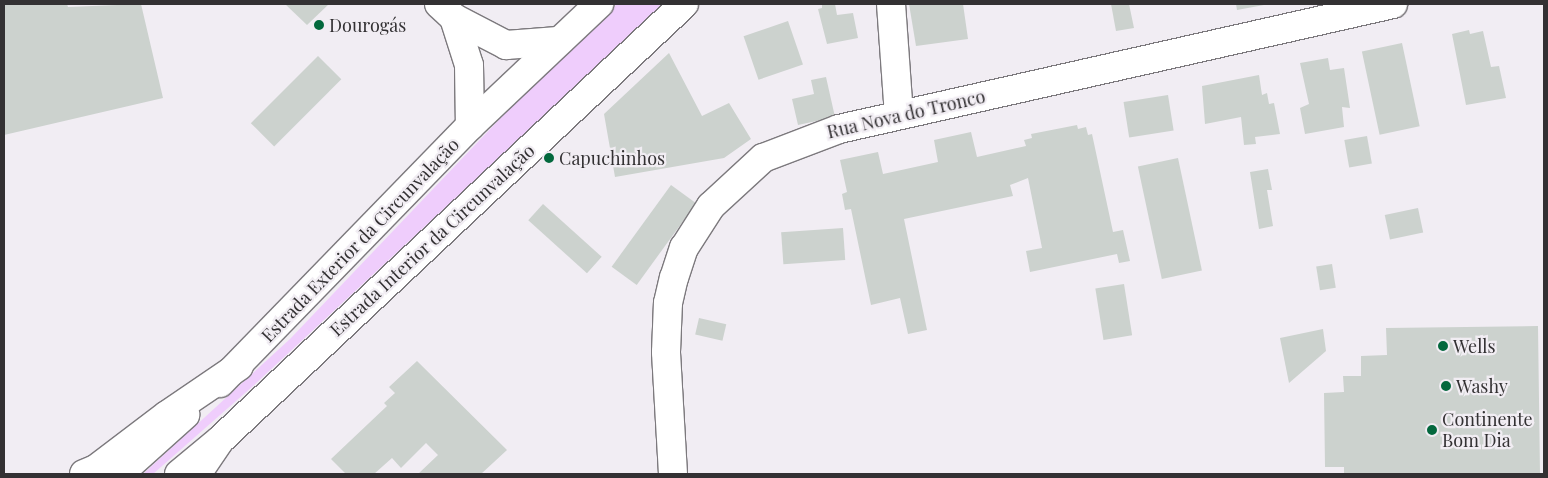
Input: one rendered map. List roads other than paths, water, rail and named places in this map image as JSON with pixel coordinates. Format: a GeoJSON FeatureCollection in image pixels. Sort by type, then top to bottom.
{"type":"FeatureCollection","features":[{"type":"Feature","properties":{"kind":"main road","name":"Estrada Exterior da Circunvalação"},"geometry":{"type":"LineString","coordinates":[[119,474],[239,366],[470,126],[599,4]]}},
{"type":"Feature","properties":{"kind":"main road","name":"Estrada Interior da Circunvalação"},"geometry":{"type":"LineString","coordinates":[[179,474],[219,441],[684,4]]}},
{"type":"Feature","properties":{"kind":"main road"},"geometry":{"type":"LineString","coordinates":[[891,4],[899,115]]}},
{"type":"Feature","properties":{"kind":"main road","name":"Rua Nova do Tronco"},"geometry":{"type":"LineString","coordinates":[[673,474],[667,323],[668,303],[684,248],[711,206],[763,158],[839,128],[1393,4]]}},
{"type":"Feature","properties":{"kind":"main road"},"geometry":{"type":"LineString","coordinates":[[446,11],[506,45],[558,41]]}},
{"type":"Feature","properties":{"kind":"main road"},"geometry":{"type":"LineString","coordinates":[[446,11],[469,65],[470,126]]}},
{"type":"Feature","properties":{"kind":"main road"},"geometry":{"type":"LineString","coordinates":[[84,474],[96,469],[167,415],[239,366]]}},
{"type":"Feature","properties":{"kind":"main road"},"geometry":{"type":"LineString","coordinates":[[197,474],[219,441]]}},
{"type":"Feature","properties":{"kind":"place","name":"Dourogás"},"geometry":{"type":"Point","coordinates":[319,25]}},
{"type":"Feature","properties":{"kind":"place","name":"Capuchinhos"},"geometry":{"type":"Point","coordinates":[549,158]}},
{"type":"Feature","properties":{"kind":"place","name":"Wells"},"geometry":{"type":"Point","coordinates":[1443,346]}},
{"type":"Feature","properties":{"kind":"place","name":"Washy"},"geometry":{"type":"Point","coordinates":[1446,386]}},
{"type":"Feature","properties":{"kind":"place","name":"Continente Bom Dia"},"geometry":{"type":"Point","coordinates":[1432,430]}}]}
